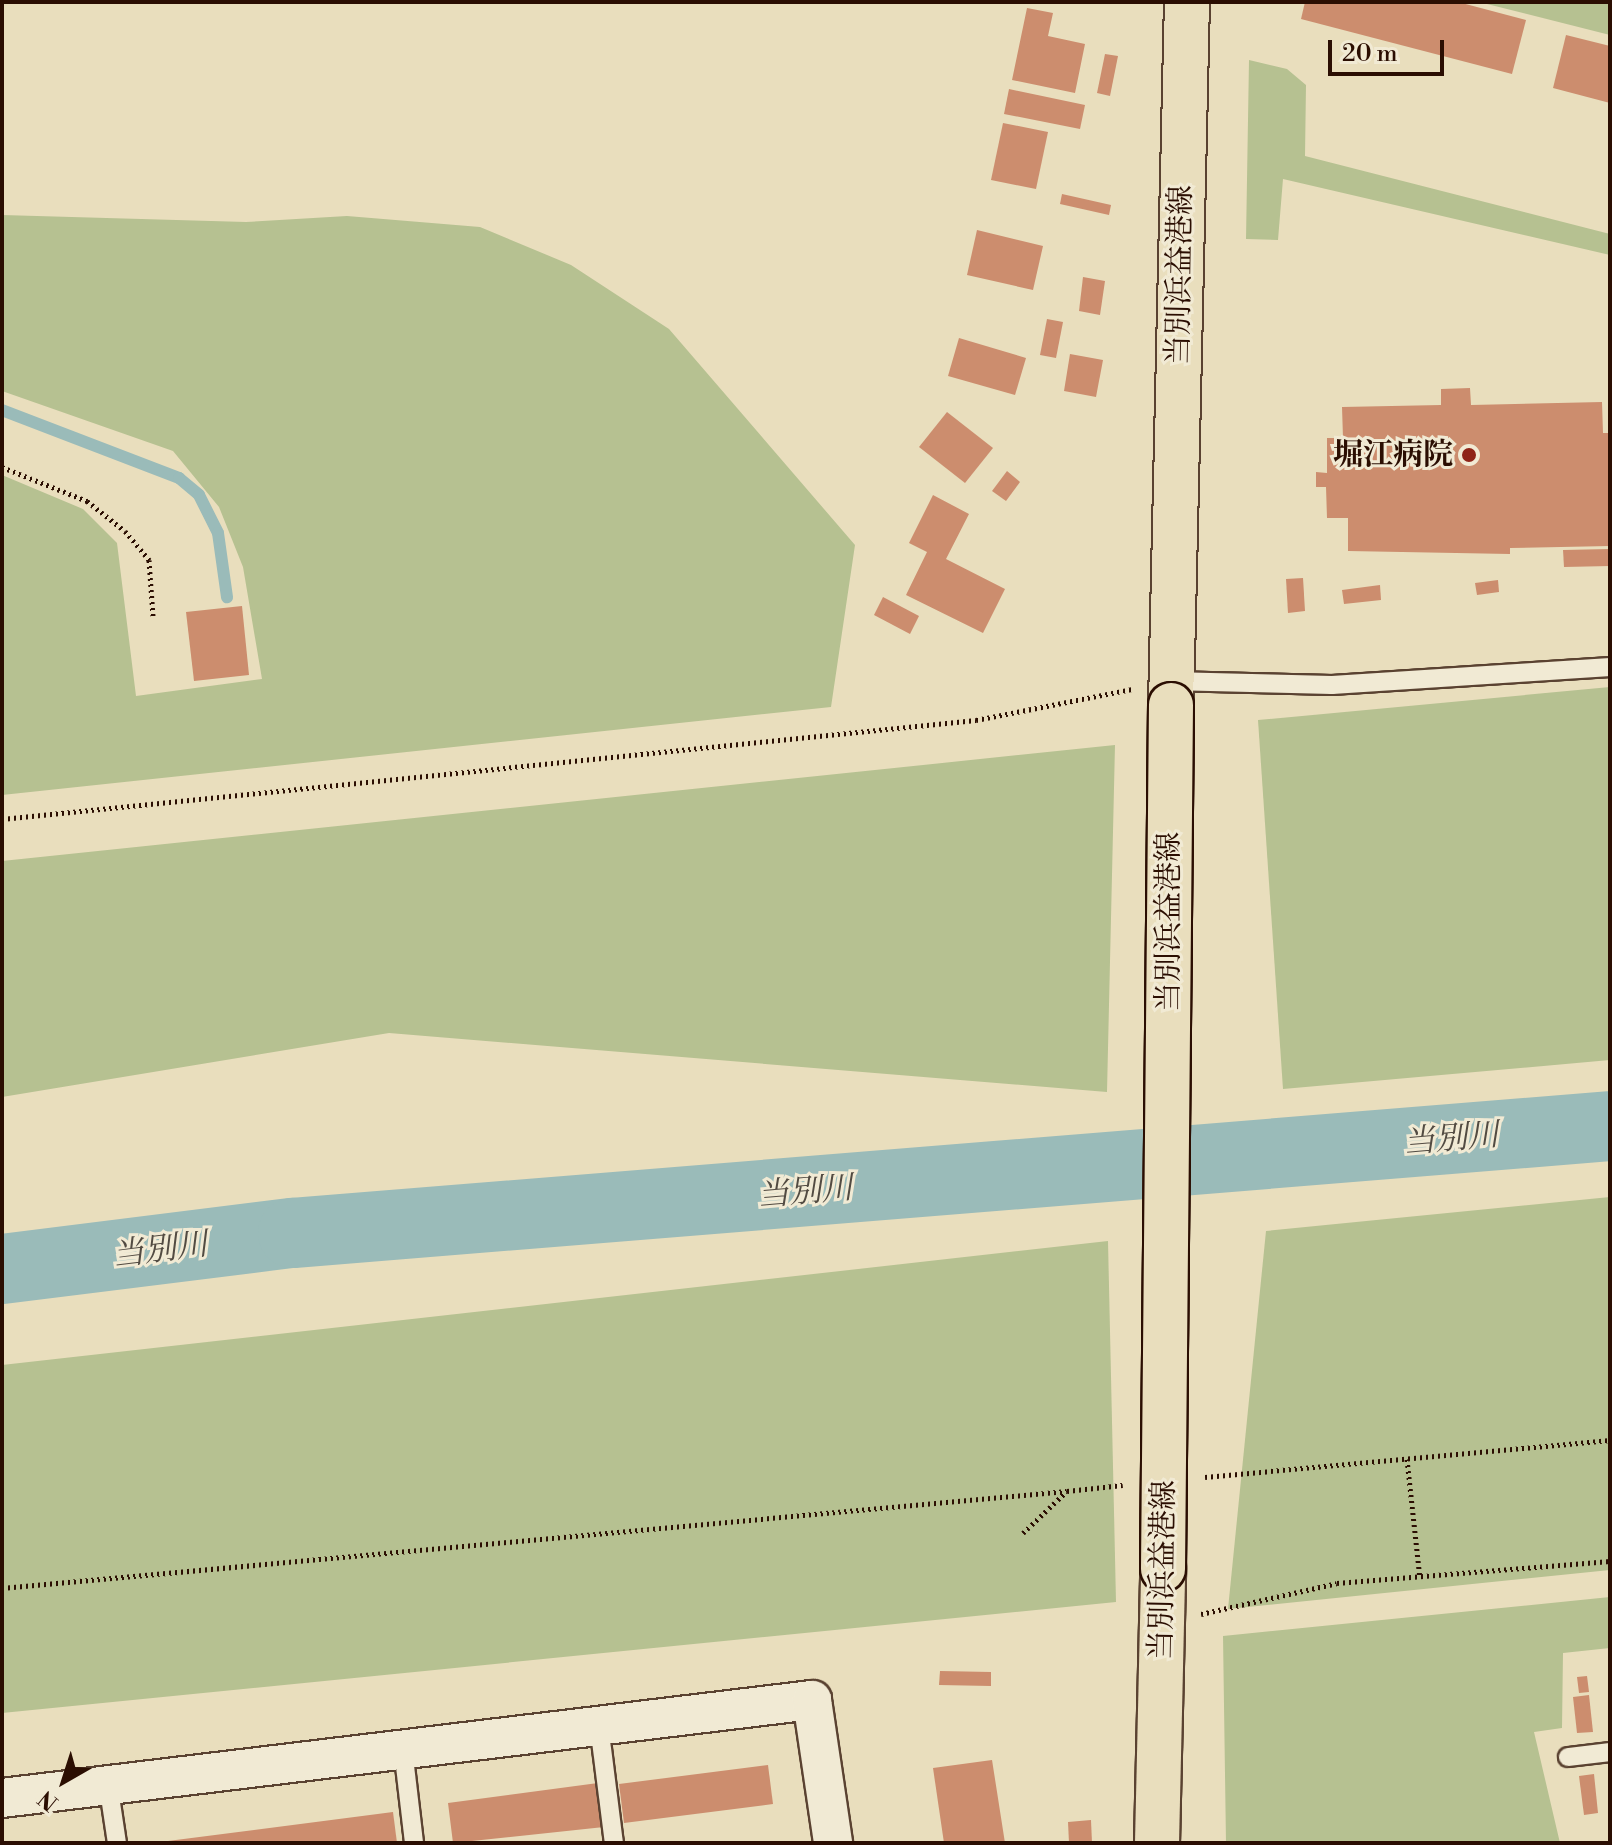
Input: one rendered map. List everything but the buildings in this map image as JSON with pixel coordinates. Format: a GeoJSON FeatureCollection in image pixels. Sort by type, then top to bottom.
{"type":"FeatureCollection","features":[{"type":"Feature","properties":{"kind":"main road","name":"当別浜益港線"},"geometry":{"type":"LineString","coordinates":[[1157,1843],[1163,1612],[1170,693],[1187,2]]}},
{"type":"Feature","properties":{"kind":"street"},"geometry":{"type":"LineString","coordinates":[[2,1798],[812,1700],[833,1843]]}},
{"type":"Feature","properties":{"kind":"lane"},"geometry":{"type":"LineString","coordinates":[[1170,693],[1610,667]]}},
{"type":"Feature","properties":{"kind":"lane"},"geometry":{"type":"LineString","coordinates":[[599,1725],[614,1843]]}},
{"type":"Feature","properties":{"kind":"lane"},"geometry":{"type":"LineString","coordinates":[[403,1749],[414,1843]]}},
{"type":"Feature","properties":{"kind":"lane"},"geometry":{"type":"LineString","coordinates":[[1568,1757],[1610,1752]]}},
{"type":"Feature","properties":{"kind":"lane"},"geometry":{"type":"LineString","coordinates":[[108,1783],[117,1843]]}},
{"type":"Feature","properties":{"kind":"path"},"geometry":{"type":"LineString","coordinates":[[2,467],[87,501],[125,531],[149,560],[153,616]]}},
{"type":"Feature","properties":{"kind":"path"},"geometry":{"type":"LineString","coordinates":[[2,819],[976,720],[1170,693]]}},
{"type":"Feature","properties":{"kind":"path"},"geometry":{"type":"LineString","coordinates":[[1193,1479],[1610,1440]]}},
{"type":"Feature","properties":{"kind":"path"},"geometry":{"type":"LineString","coordinates":[[1407,1459],[1420,1578]]}},
{"type":"Feature","properties":{"kind":"path"},"geometry":{"type":"LineString","coordinates":[[2,1588],[1130,1485]]}},
{"type":"Feature","properties":{"kind":"path"},"geometry":{"type":"LineString","coordinates":[[1023,1533],[1067,1491]]}},
{"type":"Feature","properties":{"kind":"path"},"geometry":{"type":"LineString","coordinates":[[1163,1612],[1217,1614],[1337,1583],[1610,1561]]}},
{"type":"Feature","properties":{"kind":"green space"},"geometry":{"type":"Polygon","coordinates":[[[1479,2],[1610,2],[1610,35],[1479,2]]]}},
{"type":"Feature","properties":{"kind":"green space"},"geometry":{"type":"Polygon","coordinates":[[[1249,60],[1287,69],[1306,85],[1305,156],[1610,234],[1610,255],[1283,179],[1278,240],[1246,239],[1249,60]]]}},
{"type":"Feature","properties":{"kind":"green space"},"geometry":{"type":"Polygon","coordinates":[[[2,215],[246,222],[347,216],[480,227],[571,265],[669,329],[855,545],[831,707],[2,795],[2,475],[83,509],[117,543],[136,696],[262,679],[243,567],[219,507],[173,451],[2,391],[2,215]]]}},
{"type":"Feature","properties":{"kind":"green space"},"geometry":{"type":"Polygon","coordinates":[[[1610,687],[1610,1060],[1283,1089],[1258,720],[1610,687]]]}},
{"type":"Feature","properties":{"kind":"green space"},"geometry":{"type":"Polygon","coordinates":[[[1115,745],[1107,1092],[389,1033],[2,1097],[2,861],[1115,745]]]}},
{"type":"Feature","properties":{"kind":"green space"},"geometry":{"type":"Polygon","coordinates":[[[1610,1197],[1610,1570],[1228,1609],[1266,1231],[1610,1197]]]}},
{"type":"Feature","properties":{"kind":"green space"},"geometry":{"type":"Polygon","coordinates":[[[1108,1241],[1116,1602],[2,1713],[2,1365],[1108,1241]]]}},
{"type":"Feature","properties":{"kind":"green space"},"geometry":{"type":"Polygon","coordinates":[[[1610,1597],[1610,1648],[1563,1653],[1562,1728],[1534,1732],[1560,1843],[1226,1843],[1223,1636],[1610,1597]]]}},
{"type":"Feature","properties":{"kind":"waterway"},"geometry":{"type":"LineString","coordinates":[[2,410],[179,478],[199,495],[218,533],[227,597]]}},
{"type":"Feature","properties":{"kind":"waterway","name":"当別川"},"geometry":{"type":"LineString","coordinates":[[2,1269],[293,1233],[1610,1126]]}},
{"type":"Feature","properties":{"kind":"place","name":"堀江病院"},"geometry":{"type":"Point","coordinates":[1469,455]}}]}
